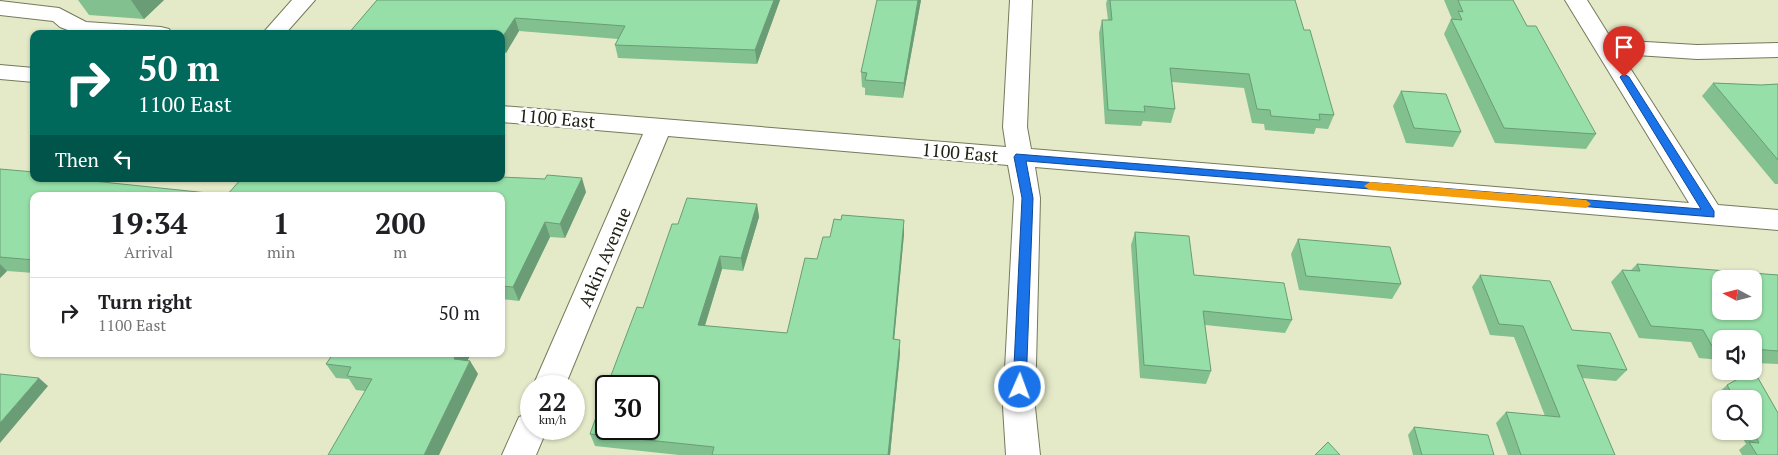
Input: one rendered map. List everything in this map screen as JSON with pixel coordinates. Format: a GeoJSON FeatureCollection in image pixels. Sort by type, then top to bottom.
{"type":"FeatureCollection","features":[{"type":"Feature","properties":{"kind":"street"},"geometry":{"type":"LineString","coordinates":[[277,30],[304,0]]}},
{"type":"Feature","properties":{"kind":"street"},"geometry":{"type":"LineString","coordinates":[[1021,0],[1015,127],[1027,198],[1019,407],[1023,455]]}},
{"type":"Feature","properties":{"kind":"street"},"geometry":{"type":"LineString","coordinates":[[1576,0],[1710,214]]}},
{"type":"Feature","properties":{"kind":"street"},"geometry":{"type":"LineString","coordinates":[[0,8],[59,15],[68,22],[82,28],[108,30]]}},
{"type":"Feature","properties":{"kind":"street"},"geometry":{"type":"LineString","coordinates":[[1605,46],[1697,52],[1778,50]]}},
{"type":"Feature","properties":{"kind":"street"},"geometry":{"type":"LineString","coordinates":[[0,72],[30,75]]}},
{"type":"Feature","properties":{"kind":"street","name":"1100 East"},"geometry":{"type":"LineString","coordinates":[[505,114],[1778,220]]}},
{"type":"Feature","properties":{"kind":"street","name":"Atkin Avenue"},"geometry":{"type":"LineString","coordinates":[[554,375],[659,127]]}},
{"type":"Feature","properties":{"kind":"street"},"geometry":{"type":"LineString","coordinates":[[520,455],[526,440]]}},
{"type":"Feature","properties":{"kind":"building"},"geometry":{"type":"Polygon","coordinates":[[[377,0],[774,0],[755,50],[615,45],[625,26],[515,18],[505,33],[505,30],[351,30],[377,0]]]}},
{"type":"Feature","properties":{"kind":"building"},"geometry":{"type":"Polygon","coordinates":[[[877,0],[918,0],[904,83],[865,80],[867,73],[861,72],[877,0]]]}},
{"type":"Feature","properties":{"kind":"building"},"geometry":{"type":"Polygon","coordinates":[[[1110,0],[1295,0],[1304,30],[1310,30],[1334,115],[1319,114],[1320,120],[1271,116],[1270,110],[1257,109],[1249,74],[1170,68],[1175,109],[1144,106],[1145,112],[1108,110],[1102,20],[1112,20],[1110,0]]]}},
{"type":"Feature","properties":{"kind":"building"},"geometry":{"type":"Polygon","coordinates":[[[1458,0],[1513,0],[1527,26],[1536,26],[1596,134],[1504,128],[1451,19],[1462,20],[1458,11],[1463,12],[1458,0]]]}},
{"type":"Feature","properties":{"kind":"building"},"geometry":{"type":"Polygon","coordinates":[[[1713,83],[1778,84],[1778,160],[1713,83]]]}},
{"type":"Feature","properties":{"kind":"building"},"geometry":{"type":"Polygon","coordinates":[[[1401,91],[1446,94],[1461,132],[1414,128],[1401,91]]]}},
{"type":"Feature","properties":{"kind":"building"},"geometry":{"type":"Polygon","coordinates":[[[0,169],[30,172],[30,182],[103,182],[198,192],[30,192],[30,260],[0,257],[0,169]]]}},
{"type":"Feature","properties":{"kind":"building"},"geometry":{"type":"Polygon","coordinates":[[[547,175],[582,178],[560,224],[545,222],[513,287],[505,286],[505,192],[230,192],[238,182],[505,182],[505,177],[545,179],[547,175]]]}},
{"type":"Feature","properties":{"kind":"building"},"geometry":{"type":"Polygon","coordinates":[[[687,198],[757,204],[741,258],[720,256],[698,325],[787,333],[805,258],[817,259],[823,237],[830,237],[834,219],[841,220],[842,215],[904,220],[893,339],[900,340],[888,455],[712,455],[714,447],[647,440],[660,440],[660,375],[611,375],[637,307],[643,308],[672,224],[678,224],[687,198]]]}},
{"type":"Feature","properties":{"kind":"building"},"geometry":{"type":"Polygon","coordinates":[[[1135,232],[1189,236],[1194,275],[1284,283],[1292,320],[1203,311],[1211,371],[1144,365],[1135,232]]]}},
{"type":"Feature","properties":{"kind":"building"},"geometry":{"type":"Polygon","coordinates":[[[1298,239],[1390,247],[1401,284],[1306,276],[1298,239]]]}},
{"type":"Feature","properties":{"kind":"building"},"geometry":{"type":"Polygon","coordinates":[[[1637,264],[1714,270],[1712,270],[1712,320],[1762,320],[1762,274],[1778,275],[1778,351],[1762,350],[1762,330],[1712,330],[1712,346],[1703,330],[1651,326],[1622,270],[1640,271],[1637,264]]]}},
{"type":"Feature","properties":{"kind":"building"},"geometry":{"type":"Polygon","coordinates":[[[1480,275],[1550,281],[1572,330],[1610,333],[1627,370],[1577,365],[1615,455],[1521,455],[1506,412],[1560,417],[1523,326],[1499,324],[1480,275]]]}},
{"type":"Feature","properties":{"kind":"building"},"geometry":{"type":"Polygon","coordinates":[[[331,357],[455,357],[454,359],[470,361],[424,455],[328,455],[372,379],[347,376],[351,367],[326,364],[331,357]]]}},
{"type":"Feature","properties":{"kind":"building"},"geometry":{"type":"Polygon","coordinates":[[[0,374],[39,378],[0,423],[0,374]]]}},
{"type":"Feature","properties":{"kind":"building"},"geometry":{"type":"Polygon","coordinates":[[[1736,380],[1759,380],[1778,413],[1778,455],[1757,455],[1749,442],[1759,443],[1758,440],[1762,440],[1762,390],[1730,390],[1727,385],[1736,380]]]}},
{"type":"Feature","properties":{"kind":"building"},"geometry":{"type":"Polygon","coordinates":[[[595,420],[595,435],[590,434],[595,420]]]}},
{"type":"Feature","properties":{"kind":"building"},"geometry":{"type":"Polygon","coordinates":[[[1414,427],[1488,435],[1494,455],[1422,455],[1414,427]]]}},
{"type":"Feature","properties":{"kind":"building"},"geometry":{"type":"Polygon","coordinates":[[[1328,442],[1340,455],[1315,455],[1328,442]]]}},
{"type":"Feature","properties":{"kind":"slow traffic"},"geometry":{"type":"LineString","coordinates":[[1370,186],[1586,204]]}},
{"type":"Feature","properties":{"kind":"route"},"geometry":{"type":"LineString","coordinates":[[1020,387],[1027,198],[1020,157],[1710,214],[1624,77]]}}]}
